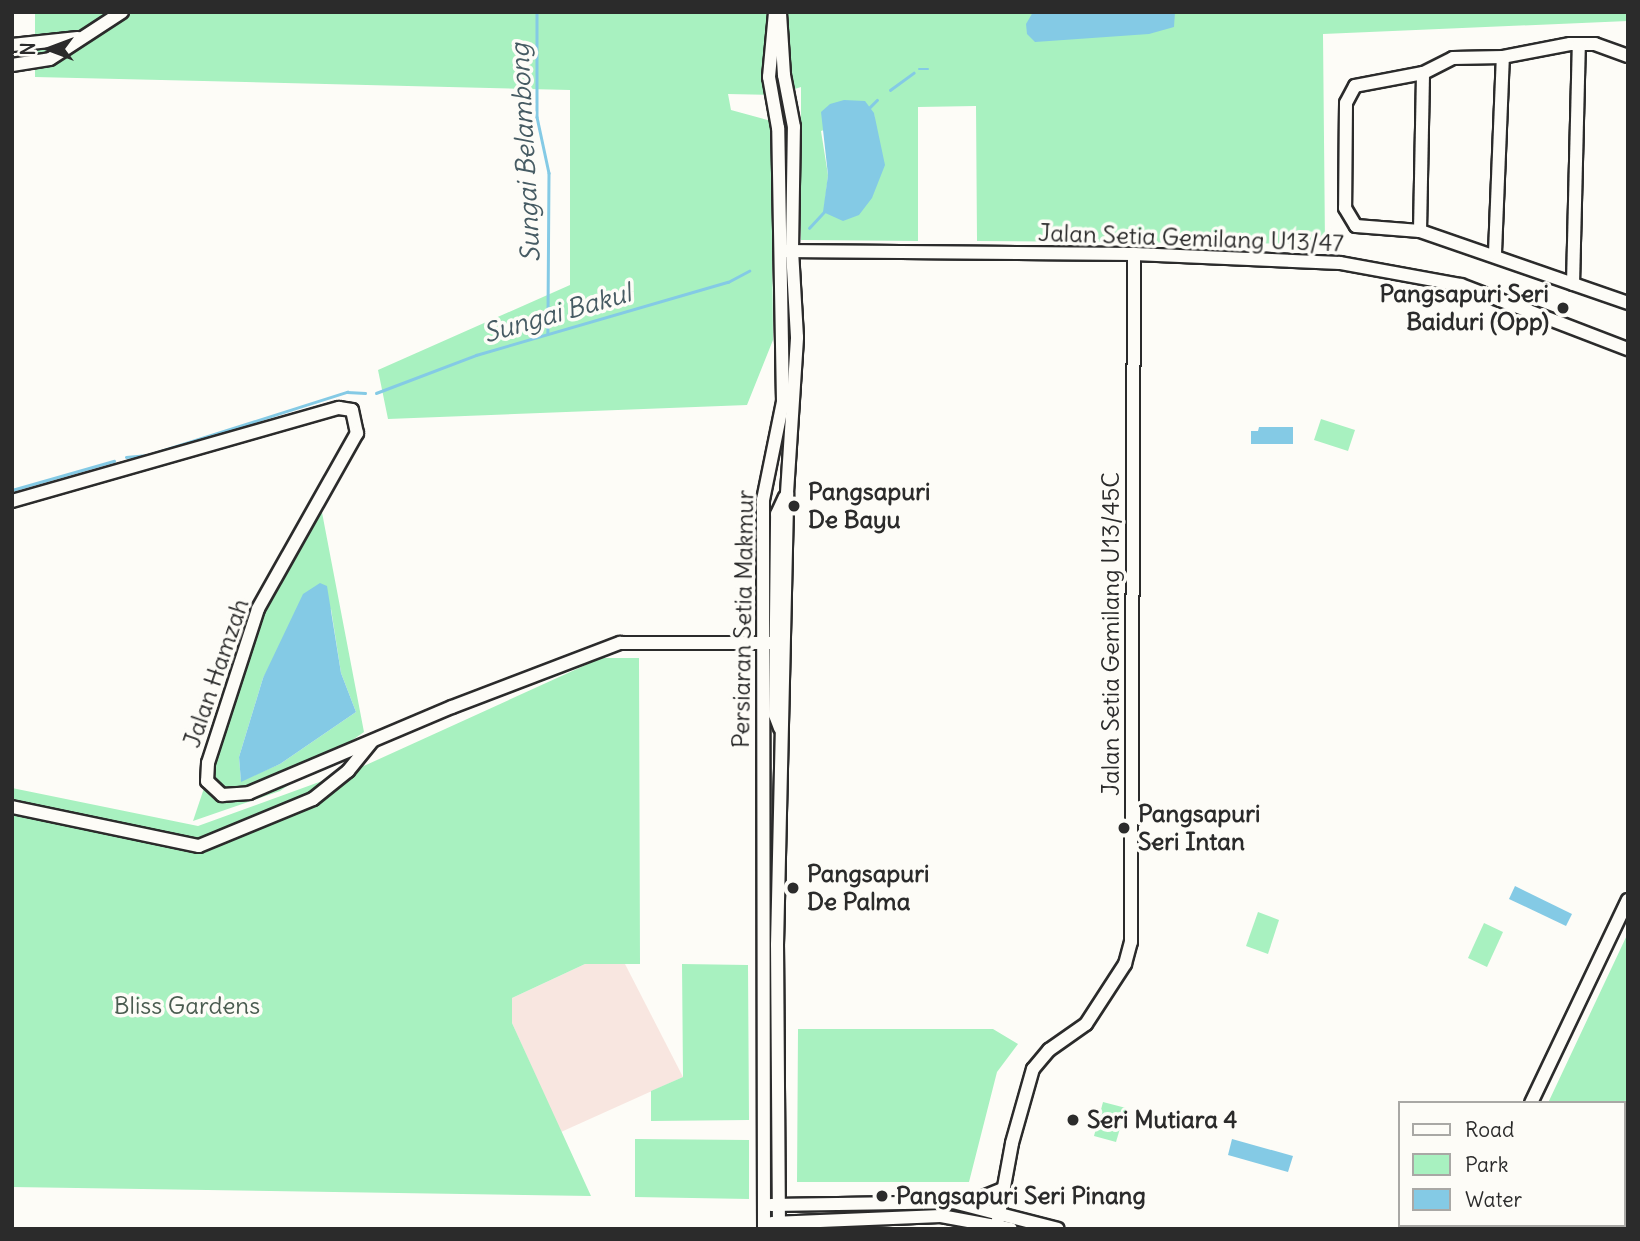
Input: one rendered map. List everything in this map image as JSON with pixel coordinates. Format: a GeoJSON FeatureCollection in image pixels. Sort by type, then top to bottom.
{"type":"FeatureCollection","features":[{"type":"Feature","properties":{"kind":"street"},"geometry":{"type":"LineString","coordinates":[[12,65],[50,59],[122,12]]}},
{"type":"Feature","properties":{"kind":"street","name":"Persiaran Setia Makmur"},"geometry":{"type":"LineString","coordinates":[[775,12],[769,77],[778,128],[786,251],[797,337],[787,492],[777,945],[779,1226]]}},
{"type":"Feature","properties":{"kind":"street","name":"Persiaran Setia Makmur"},"geometry":{"type":"LineString","coordinates":[[764,1226],[761,643],[763,500],[783,402],[786,251],[794,127],[784,75],[780,12]]}},
{"type":"Feature","properties":{"kind":"street"},"geometry":{"type":"LineString","coordinates":[[12,45],[79,38]]}},
{"type":"Feature","properties":{"kind":"street"},"geometry":{"type":"LineString","coordinates":[[1573,284],[1579,44]]}},
{"type":"Feature","properties":{"kind":"street"},"geometry":{"type":"LineString","coordinates":[[1628,56],[1595,44],[1579,44],[1503,57],[1453,58],[1423,73],[1364,82],[1355,86],[1346,103],[1348,220],[1356,226],[1420,231],[1495,253],[1628,303]]}},
{"type":"Feature","properties":{"kind":"street"},"geometry":{"type":"LineString","coordinates":[[1495,253],[1503,57]]}},
{"type":"Feature","properties":{"kind":"street"},"geometry":{"type":"LineString","coordinates":[[1420,231],[1423,73]]}},
{"type":"Feature","properties":{"kind":"street","name":"Jalan Setia Gemilang U13/47"},"geometry":{"type":"LineString","coordinates":[[786,251],[1296,258],[1426,276],[1555,318],[1628,349]]}},
{"type":"Feature","properties":{"kind":"street","name":"Jalan Setia Gemilang U13/45C"},"geometry":{"type":"LineString","coordinates":[[997,1225],[1003,1189],[1033,1069],[1049,1051],[1086,1024],[1125,964],[1131,942],[1134,254]]}},
{"type":"Feature","properties":{"kind":"street","name":"Jalan Hamzah"},"geometry":{"type":"LineString","coordinates":[[12,501],[339,408],[352,410],[357,433],[258,609],[213,745],[207,781],[222,796],[249,793],[372,741],[620,643],[775,643]]}},
{"type":"Feature","properties":{"kind":"street"},"geometry":{"type":"LineString","coordinates":[[783,735],[775,715],[777,514],[787,492]]}},
{"type":"Feature","properties":{"kind":"street"},"geometry":{"type":"LineString","coordinates":[[12,807],[200,846],[313,799],[348,771],[372,741]]}},
{"type":"Feature","properties":{"kind":"street"},"geometry":{"type":"LineString","coordinates":[[1532,1101],[1628,900]]}},
{"type":"Feature","properties":{"kind":"street"},"geometry":{"type":"LineString","coordinates":[[965,1204],[1003,1189],[1018,1216]]}},
{"type":"Feature","properties":{"kind":"street"},"geometry":{"type":"LineString","coordinates":[[764,1205],[965,1204],[1018,1216],[1058,1229]]}},
{"type":"Feature","properties":{"kind":"street"},"geometry":{"type":"LineString","coordinates":[[764,1226],[942,1216],[1011,1229]]}},
{"type":"Feature","properties":{"kind":"shaded area"},"geometry":{"type":"Polygon","coordinates":[[[585,964],[625,964],[683,1077],[561,1132],[512,1023],[512,998],[585,964]]]}},
{"type":"Feature","properties":{"kind":"green space"},"geometry":{"type":"Polygon","coordinates":[[[35,12],[1628,12],[1628,21],[1323,34],[1325,244],[977,241],[976,106],[918,107],[918,241],[801,240],[801,87],[776,95],[728,94],[731,110],[771,121],[773,340],[747,405],[388,419],[378,370],[570,285],[570,90],[35,77],[35,12]],[[874,113],[821,131],[828,175],[824,211],[875,130],[874,113]]]}},
{"type":"Feature","properties":{"kind":"green space"},"geometry":{"type":"Polygon","coordinates":[[[1321,419],[1355,430],[1348,451],[1314,440],[1321,419]]]}},
{"type":"Feature","properties":{"kind":"green space"},"geometry":{"type":"Polygon","coordinates":[[[320,502],[364,732],[280,791],[193,821],[269,594],[320,502]],[[331,609],[277,655],[263,678],[239,757],[241,781],[280,764],[356,712],[341,673],[331,609]]]}},
{"type":"Feature","properties":{"kind":"green space","name":"Bliss Gardens"},"geometry":{"type":"Polygon","coordinates":[[[601,658],[639,658],[640,964],[585,964],[512,998],[512,1023],[591,1196],[12,1187],[12,788],[198,826],[366,765],[601,658]]]}},
{"type":"Feature","properties":{"kind":"green space"},"geometry":{"type":"Polygon","coordinates":[[[1258,912],[1279,920],[1268,954],[1246,946],[1258,912]]]}},
{"type":"Feature","properties":{"kind":"green space"},"geometry":{"type":"Polygon","coordinates":[[[1484,923],[1503,932],[1487,967],[1468,958],[1484,923]]]}},
{"type":"Feature","properties":{"kind":"green space"},"geometry":{"type":"Polygon","coordinates":[[[1628,933],[1628,1109],[1626,1112],[1626,1101],[1549,1101],[1628,933]]]}},
{"type":"Feature","properties":{"kind":"green space"},"geometry":{"type":"Polygon","coordinates":[[[682,964],[748,965],[749,1120],[651,1121],[651,1091],[683,1077],[682,964]]]}},
{"type":"Feature","properties":{"kind":"green space"},"geometry":{"type":"Polygon","coordinates":[[[798,1029],[993,1029],[1018,1044],[997,1072],[969,1182],[797,1182],[798,1029]]]}},
{"type":"Feature","properties":{"kind":"green space"},"geometry":{"type":"Polygon","coordinates":[[[1103,1102],[1126,1108],[1116,1142],[1094,1136],[1103,1102]]]}},
{"type":"Feature","properties":{"kind":"green space"},"geometry":{"type":"Polygon","coordinates":[[[635,1139],[749,1140],[749,1199],[635,1197],[635,1139]]]}},
{"type":"Feature","properties":{"kind":"water"},"geometry":{"type":"Polygon","coordinates":[[[1033,12],[1175,12],[1174,27],[1149,34],[1035,42],[1027,34],[1026,24],[1033,12]]]}},
{"type":"Feature","properties":{"kind":"water"},"geometry":{"type":"Polygon","coordinates":[[[844,100],[865,101],[874,113],[885,165],[872,198],[859,215],[843,221],[823,212],[828,175],[821,112],[830,104],[844,100]]]}},
{"type":"Feature","properties":{"kind":"water"},"geometry":{"type":"Polygon","coordinates":[[[1259,427],[1293,427],[1293,444],[1251,444],[1251,431],[1258,431],[1259,427]]]}},
{"type":"Feature","properties":{"kind":"water"},"geometry":{"type":"Polygon","coordinates":[[[320,583],[327,586],[341,673],[356,712],[280,764],[241,782],[239,757],[263,678],[303,594],[320,583]]]}},
{"type":"Feature","properties":{"kind":"water"},"geometry":{"type":"Polygon","coordinates":[[[1515,886],[1572,914],[1566,926],[1509,899],[1515,886]]]}},
{"type":"Feature","properties":{"kind":"water"},"geometry":{"type":"Polygon","coordinates":[[[1232,1139],[1293,1156],[1288,1172],[1228,1155],[1232,1139]]]}},
{"type":"Feature","properties":{"kind":"waterway","name":"Sungai Belambong"},"geometry":{"type":"LineString","coordinates":[[537,12],[537,117],[549,173],[548,333]]}},
{"type":"Feature","properties":{"kind":"waterway","name":"Sungai Bakul"},"geometry":{"type":"LineString","coordinates":[[919,69],[928,69]]}},
{"type":"Feature","properties":{"kind":"waterway","name":"Sungai Bakul"},"geometry":{"type":"LineString","coordinates":[[890,90],[913,73]]}},
{"type":"Feature","properties":{"kind":"waterway","name":"Sungai Bakul"},"geometry":{"type":"LineString","coordinates":[[869,108],[877,100]]}},
{"type":"Feature","properties":{"kind":"waterway","name":"Sungai Bakul"},"geometry":{"type":"LineString","coordinates":[[809,228],[826,210]]}},
{"type":"Feature","properties":{"kind":"waterway","name":"Sungai Bakul"},"geometry":{"type":"LineString","coordinates":[[376,393],[476,355],[728,282],[749,271]]}},
{"type":"Feature","properties":{"kind":"waterway","name":"Sungai Bakul"},"geometry":{"type":"LineString","coordinates":[[126,457],[148,455],[347,392],[365,393]]}},
{"type":"Feature","properties":{"kind":"waterway","name":"Sungai Bakul"},"geometry":{"type":"LineString","coordinates":[[12,490],[114,461]]}},
{"type":"Feature","properties":{"kind":"place","name":"Pangsapuri Seri Baiduri (Opp)"},"geometry":{"type":"Point","coordinates":[1563,308]}},
{"type":"Feature","properties":{"kind":"place","name":"Pangsapuri De Bayu"},"geometry":{"type":"Point","coordinates":[794,506]}},
{"type":"Feature","properties":{"kind":"place","name":"Pangsapuri Seri Intan"},"geometry":{"type":"Point","coordinates":[1124,828]}},
{"type":"Feature","properties":{"kind":"place","name":"Pangsapuri De Palma"},"geometry":{"type":"Point","coordinates":[793,888]}},
{"type":"Feature","properties":{"kind":"place","name":"Seri Mutiara 4"},"geometry":{"type":"Point","coordinates":[1073,1120]}},
{"type":"Feature","properties":{"kind":"place","name":"Pangsapuri Seri Pinang"},"geometry":{"type":"Point","coordinates":[882,1196]}}]}
